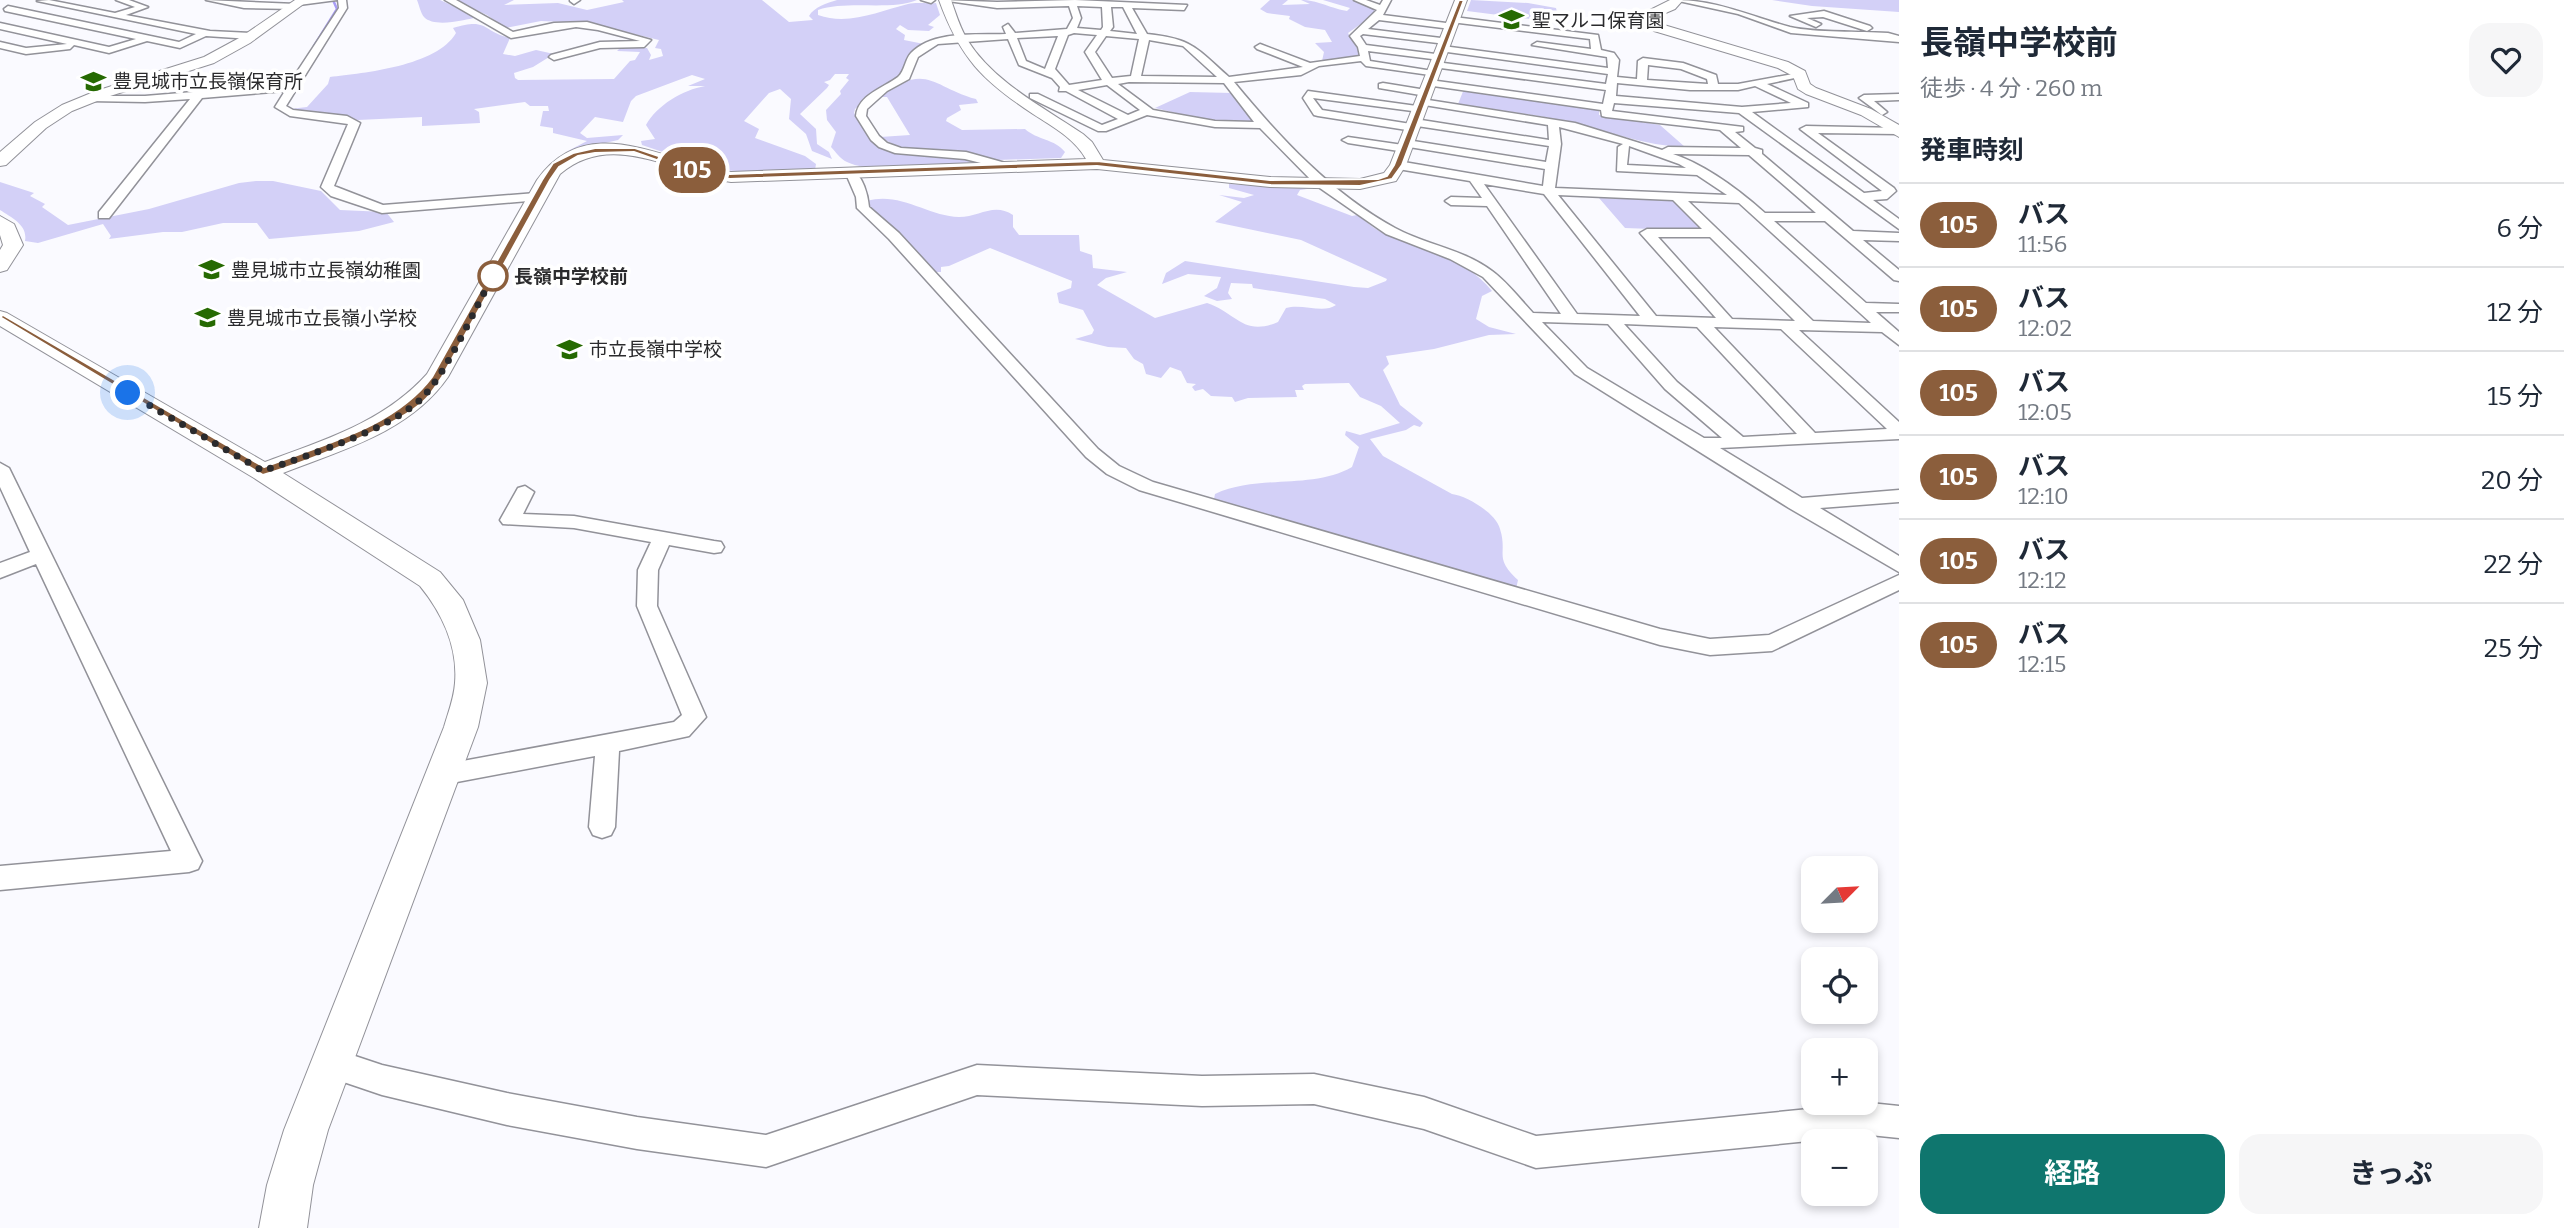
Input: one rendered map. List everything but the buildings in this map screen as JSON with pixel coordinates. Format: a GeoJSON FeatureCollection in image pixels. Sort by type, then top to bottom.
{"type":"FeatureCollection","features":[{"type":"Feature","properties":{"kind":"street"},"geometry":{"type":"LineString","coordinates":[[45,35],[144,7],[120,0]]}},
{"type":"Feature","properties":{"kind":"street"},"geometry":{"type":"LineString","coordinates":[[210,0],[244,5],[333,0]]}},
{"type":"Feature","properties":{"kind":"street"},"geometry":{"type":"LineString","coordinates":[[342,0],[343,8],[280,107],[283,111],[347,119],[354,123],[327,187],[335,193],[382,209],[536,197]]}},
{"type":"Feature","properties":{"kind":"street"},"geometry":{"type":"LineString","coordinates":[[449,0],[482,16],[511,35],[551,26],[580,25],[646,40],[645,44],[600,46],[554,57]]}},
{"type":"Feature","properties":{"kind":"street"},"geometry":{"type":"LineString","coordinates":[[925,0],[931,0]]}},
{"type":"Feature","properties":{"kind":"street"},"geometry":{"type":"LineString","coordinates":[[1097,164],[1086,145],[1077,137],[1029,98],[981,65],[945,0],[1034,6],[1072,1],[1184,7]]}},
{"type":"Feature","properties":{"kind":"street"},"geometry":{"type":"LineString","coordinates":[[1358,0],[1382,8],[1555,144]]}},
{"type":"Feature","properties":{"kind":"street"},"geometry":{"type":"LineString","coordinates":[[4,10],[44,1],[205,33],[251,36]]}},
{"type":"Feature","properties":{"kind":"street"},"geometry":{"type":"LineString","coordinates":[[1072,1],[1077,18],[1050,69],[1067,88],[1125,118]]}},
{"type":"Feature","properties":{"kind":"street"},"geometry":{"type":"LineString","coordinates":[[0,161],[49,118],[90,98],[189,68],[223,54],[299,3]]}},
{"type":"Feature","properties":{"kind":"street"},"geometry":{"type":"LineString","coordinates":[[996,3],[1014,36],[1022,63],[1053,75]]}},
{"type":"Feature","properties":{"kind":"street"},"geometry":{"type":"LineString","coordinates":[[1106,4],[1108,27],[1090,52],[1108,80],[1148,111],[1215,124],[1263,125]]}},
{"type":"Feature","properties":{"kind":"street"},"geometry":{"type":"LineString","coordinates":[[1895,37],[1791,30],[1740,12],[1679,4],[1648,16],[1647,20],[1650,24],[1783,65],[1800,74],[1804,86],[1811,91],[1866,112],[1898,132]]}},
{"type":"Feature","properties":{"kind":"street"},"geometry":{"type":"LineString","coordinates":[[1126,5],[1144,38],[1135,79]]}},
{"type":"Feature","properties":{"kind":"street"},"geometry":{"type":"LineString","coordinates":[[1156,16],[1157,6]]}},
{"type":"Feature","properties":{"kind":"street"},"geometry":{"type":"LineString","coordinates":[[1398,6],[1382,8],[1355,36],[1364,52],[1366,63],[1374,65],[1441,55],[1553,32],[1595,37],[1597,52]]}},
{"type":"Feature","properties":{"kind":"street"},"geometry":{"type":"LineString","coordinates":[[1740,12],[1760,6]]}},
{"type":"Feature","properties":{"kind":"street"},"geometry":{"type":"LineString","coordinates":[[4,10],[180,45],[205,33]]}},
{"type":"Feature","properties":{"kind":"street"},"geometry":{"type":"LineString","coordinates":[[263,471],[355,435],[391,418],[422,398],[437,377],[556,165],[576,155],[595,150],[635,150],[713,175],[774,177],[1097,164],[1219,178],[1321,183],[1379,181],[1390,177],[1403,153],[1441,55],[1439,11]]}},
{"type":"Feature","properties":{"kind":"street"},"geometry":{"type":"LineString","coordinates":[[1783,13],[1877,48]]}},
{"type":"Feature","properties":{"kind":"street"},"geometry":{"type":"LineString","coordinates":[[1794,16],[1824,14],[1895,37]]}},
{"type":"Feature","properties":{"kind":"street"},"geometry":{"type":"LineString","coordinates":[[1732,22],[1746,24],[1754,16]]}},
{"type":"Feature","properties":{"kind":"street"},"geometry":{"type":"LineString","coordinates":[[1108,19],[1133,18]]}},
{"type":"Feature","properties":{"kind":"street"},"geometry":{"type":"LineString","coordinates":[[1553,32],[1555,20]]}},
{"type":"Feature","properties":{"kind":"street"},"geometry":{"type":"LineString","coordinates":[[0,26],[109,50],[179,28]]}},
{"type":"Feature","properties":{"kind":"street"},"geometry":{"type":"LineString","coordinates":[[1005,167],[967,156],[899,151],[883,145],[861,116],[862,108],[883,89],[905,77],[914,55],[936,41],[961,33],[1014,36],[1042,29],[1175,40],[1186,44],[1227,80],[1263,125],[1321,183],[1391,231],[1474,264],[1488,274],[1581,371],[1899,565]]}},
{"type":"Feature","properties":{"kind":"street"},"geometry":{"type":"LineString","coordinates":[[1360,31],[1441,55],[1611,89]]}},
{"type":"Feature","properties":{"kind":"street"},"geometry":{"type":"LineString","coordinates":[[1520,42],[1611,55],[1614,60],[1606,114],[1725,129],[1769,130]]}},
{"type":"Feature","properties":{"kind":"street"},"geometry":{"type":"LineString","coordinates":[[0,45],[26,51],[87,45]]}},
{"type":"Feature","properties":{"kind":"street"},"geometry":{"type":"LineString","coordinates":[[1260,47],[1312,67]]}},
{"type":"Feature","properties":{"kind":"street"},"geometry":{"type":"LineString","coordinates":[[1029,98],[1108,80],[1227,80],[1301,72],[1317,63],[1364,52],[1441,55],[1611,89],[1742,110],[1804,106],[1758,84]]}},
{"type":"Feature","properties":{"kind":"street"},"geometry":{"type":"LineString","coordinates":[[1441,55],[1318,113],[1308,98],[1312,93],[1441,55],[1611,89],[1642,83],[1714,87],[1758,84],[1800,74]]}},
{"type":"Feature","properties":{"kind":"street"},"geometry":{"type":"LineString","coordinates":[[1383,86],[1441,55]]}},
{"type":"Feature","properties":{"kind":"street"},"geometry":{"type":"LineString","coordinates":[[1441,55],[1553,122],[1606,134],[1683,161],[1742,199],[1899,340]]}},
{"type":"Feature","properties":{"kind":"street"},"geometry":{"type":"LineString","coordinates":[[1642,83],[1643,61],[1683,66],[1712,77],[1714,87]]}},
{"type":"Feature","properties":{"kind":"street"},"geometry":{"type":"LineString","coordinates":[[90,98],[145,99],[294,87]]}},
{"type":"Feature","properties":{"kind":"street"},"geometry":{"type":"LineString","coordinates":[[104,215],[199,94]]}},
{"type":"Feature","properties":{"kind":"street"},"geometry":{"type":"LineString","coordinates":[[1866,112],[1887,113],[1864,99],[1899,97]]}},
{"type":"Feature","properties":{"kind":"street"},"geometry":{"type":"LineString","coordinates":[[1029,98],[1102,129],[1148,111]]}},
{"type":"Feature","properties":{"kind":"street"},"geometry":{"type":"LineString","coordinates":[[1742,110],[1899,225]]}},
{"type":"Feature","properties":{"kind":"street"},"geometry":{"type":"LineString","coordinates":[[1553,122],[1555,144],[1549,191],[1652,321]]}},
{"type":"Feature","properties":{"kind":"street"},"geometry":{"type":"LineString","coordinates":[[1725,129],[1899,277]]}},
{"type":"Feature","properties":{"kind":"street"},"geometry":{"type":"LineString","coordinates":[[1863,197],[1883,195],[1890,191],[1806,129],[1898,132]]}},
{"type":"Feature","properties":{"kind":"street"},"geometry":{"type":"LineString","coordinates":[[1348,140],[1403,153],[1474,178],[1549,191],[1742,199]]}},
{"type":"Feature","properties":{"kind":"street"},"geometry":{"type":"LineString","coordinates":[[1624,147],[1621,168],[1700,172]]}},
{"type":"Feature","properties":{"kind":"street"},"geometry":{"type":"LineString","coordinates":[[1655,150],[1804,153]]}},
{"type":"Feature","properties":{"kind":"street"},"geometry":{"type":"LineString","coordinates":[[1403,153],[1552,167]]}},
{"type":"Feature","properties":{"kind":"street"},"geometry":{"type":"LineString","coordinates":[[852,174],[862,197],[863,208],[894,236],[1092,453],[1113,470],[1146,486],[1660,637],[1710,647],[1772,643],[1899,582]]}},
{"type":"Feature","properties":{"kind":"street"},"geometry":{"type":"LineString","coordinates":[[1474,178],[1572,318]]}},
{"type":"Feature","properties":{"kind":"street"},"geometry":{"type":"LineString","coordinates":[[1676,197],[1809,326]]}},
{"type":"Feature","properties":{"kind":"street"},"geometry":{"type":"LineString","coordinates":[[1451,201],[1491,202]]}},
{"type":"Feature","properties":{"kind":"street"},"geometry":{"type":"LineString","coordinates":[[1761,217],[1829,217]]}},
{"type":"Feature","properties":{"kind":"street"},"geometry":{"type":"LineString","coordinates":[[0,222],[7,228],[13,245],[0,266]]}},
{"type":"Feature","properties":{"kind":"street"},"geometry":{"type":"LineString","coordinates":[[1713,233],[1647,233],[1728,323]]}},
{"type":"Feature","properties":{"kind":"street"},"geometry":{"type":"LineString","coordinates":[[1850,236],[1899,237]]}},
{"type":"Feature","properties":{"kind":"street"},"geometry":{"type":"LineString","coordinates":[[1862,307],[1899,308]]}},
{"type":"Feature","properties":{"kind":"street"},"geometry":{"type":"LineString","coordinates":[[0,317],[263,471],[430,579],[453,607],[465,640],[471,683],[461,727],[306,1130],[290,1185],[283,1228]]}},
{"type":"Feature","properties":{"kind":"street"},"geometry":{"type":"LineString","coordinates":[[1529,317],[1886,328]]}},
{"type":"Feature","properties":{"kind":"street"},"geometry":{"type":"LineString","coordinates":[[1612,320],[1672,389],[1700,414],[1739,442]]}},
{"type":"Feature","properties":{"kind":"street"},"geometry":{"type":"LineString","coordinates":[[1701,322],[1810,438]]}},
{"type":"Feature","properties":{"kind":"street"},"geometry":{"type":"LineString","coordinates":[[1786,325],[1899,432]]}},
{"type":"Feature","properties":{"kind":"street"},"geometry":{"type":"LineString","coordinates":[[1698,444],[1899,432]]}},
{"type":"Feature","properties":{"kind":"street"},"geometry":{"type":"LineString","coordinates":[[0,468],[189,861],[0,878]]}},
{"type":"Feature","properties":{"kind":"street"},"geometry":{"type":"LineString","coordinates":[[526,492],[510,520],[574,522],[714,547]]}},
{"type":"Feature","properties":{"kind":"street"},"geometry":{"type":"LineString","coordinates":[[1796,504],[1899,496]]}},
{"type":"Feature","properties":{"kind":"street"},"geometry":{"type":"LineString","coordinates":[[441,775],[681,730],[694,718],[647,606],[648,570],[663,538]]}},
{"type":"Feature","properties":{"kind":"street"},"geometry":{"type":"LineString","coordinates":[[0,571],[41,555]]}},
{"type":"Feature","properties":{"kind":"street"},"geometry":{"type":"LineString","coordinates":[[602,827],[608,744]]}},
{"type":"Feature","properties":{"kind":"street"},"geometry":{"type":"LineString","coordinates":[[331,1063],[382,1080],[507,1109],[638,1133],[766,1151],[977,1080],[1202,1091],[1314,1089],[1424,1113],[1536,1153],[1870,1119],[1899,1122]]}},
{"type":"Feature","properties":{"kind":"shaded area"},"geometry":{"type":"Polygon","coordinates":[[[417,0],[440,0],[478,17],[435,22],[424,17],[417,0]]]}},
{"type":"Feature","properties":{"kind":"shaded area"},"geometry":{"type":"Polygon","coordinates":[[[453,0],[514,0],[504,5],[558,3],[587,10],[624,2],[622,0],[762,0],[789,22],[813,20],[809,16],[814,10],[837,0],[917,0],[895,5],[829,7],[818,10],[818,15],[852,18],[908,4],[936,3],[940,15],[928,25],[934,27],[929,31],[908,30],[900,25],[896,29],[905,35],[904,40],[924,44],[907,57],[903,72],[895,80],[876,90],[855,109],[854,113],[875,142],[897,153],[902,149],[880,137],[910,135],[887,97],[879,97],[908,80],[919,79],[929,80],[976,99],[978,103],[959,105],[961,110],[947,118],[946,121],[962,130],[1025,129],[1056,144],[1065,152],[1061,158],[997,160],[979,156],[975,162],[909,168],[858,166],[847,162],[831,147],[836,132],[827,120],[826,110],[841,94],[840,91],[849,80],[846,78],[849,74],[835,74],[824,82],[829,85],[827,88],[800,114],[816,129],[817,144],[829,152],[832,159],[812,151],[806,134],[789,119],[791,99],[780,89],[769,93],[744,121],[759,129],[755,138],[805,156],[816,164],[815,170],[716,170],[642,145],[641,141],[655,139],[646,125],[657,111],[680,95],[705,86],[688,86],[705,79],[692,75],[636,96],[631,101],[623,122],[595,117],[580,133],[587,138],[623,135],[618,140],[566,152],[587,141],[553,133],[553,128],[540,126],[543,111],[549,111],[548,106],[530,106],[525,102],[474,109],[479,112],[480,123],[422,126],[422,117],[358,120],[290,109],[307,107],[328,84],[330,77],[399,66],[417,60],[447,44],[456,33],[453,28],[465,25],[479,25],[510,38],[503,54],[515,56],[536,50],[554,54],[533,67],[514,73],[518,80],[614,79],[640,52],[617,51],[620,48],[647,48],[651,55],[649,60],[663,56],[661,49],[655,48],[659,40],[588,23],[541,21],[505,28],[487,15],[453,0]]]}},
{"type":"Feature","properties":{"kind":"shaded area"},"geometry":{"type":"Polygon","coordinates":[[[1270,0],[1288,0],[1282,5],[1310,4],[1301,0],[1307,0],[1347,11],[1350,8],[1323,0],[1352,0],[1375,9],[1372,16],[1348,33],[1361,55],[1322,61],[1324,52],[1315,43],[1332,42],[1325,30],[1305,27],[1289,19],[1290,16],[1267,13],[1260,9],[1270,0]]]}},
{"type":"Feature","properties":{"kind":"shaded area"},"geometry":{"type":"Polygon","coordinates":[[[1471,0],[1528,3],[1556,8],[1559,20],[1553,22],[1532,17],[1467,11],[1471,0]]]}},
{"type":"Feature","properties":{"kind":"shaded area"},"geometry":{"type":"Polygon","coordinates":[[[1772,0],[1899,0],[1899,12],[1812,6],[1772,0]]]}},
{"type":"Feature","properties":{"kind":"shaded area"},"geometry":{"type":"Polygon","coordinates":[[[1464,89],[1599,109],[1599,115],[1660,125],[1685,147],[1641,141],[1556,119],[1458,104],[1464,89]]]}},
{"type":"Feature","properties":{"kind":"shaded area"},"geometry":{"type":"Polygon","coordinates":[[[1190,92],[1232,93],[1254,122],[1214,122],[1155,108],[1190,92]]]}},
{"type":"Feature","properties":{"kind":"shaded area"},"geometry":{"type":"Polygon","coordinates":[[[273,181],[321,191],[340,210],[386,212],[394,222],[359,231],[269,239],[257,223],[223,223],[182,232],[109,239],[111,236],[103,224],[38,243],[25,241],[22,226],[0,210],[0,182],[34,193],[30,196],[45,204],[42,207],[68,225],[149,209],[239,183],[273,181]]]}},
{"type":"Feature","properties":{"kind":"shaded area"},"geometry":{"type":"Polygon","coordinates":[[[1229,184],[1314,188],[1300,190],[1297,195],[1352,216],[1357,215],[1383,233],[1456,262],[1481,279],[1492,291],[1482,296],[1476,319],[1489,327],[1516,334],[1489,335],[1434,349],[1386,356],[1389,364],[1383,370],[1400,405],[1423,423],[1420,427],[1414,425],[1406,430],[1370,439],[1383,456],[1452,494],[1473,502],[1493,517],[1502,537],[1503,560],[1518,580],[1516,589],[1214,499],[1215,494],[1232,488],[1320,478],[1352,467],[1359,447],[1345,435],[1346,431],[1360,435],[1400,423],[1381,406],[1360,397],[1349,383],[1305,384],[1302,386],[1304,390],[1295,390],[1297,397],[1248,398],[1235,402],[1232,397],[1211,396],[1203,389],[1195,391],[1192,387],[1196,384],[1187,383],[1181,371],[1170,367],[1161,378],[1146,374],[1143,364],[1134,359],[1126,348],[1108,347],[1075,339],[1092,334],[1094,330],[1083,310],[1059,303],[1057,293],[1071,288],[1072,281],[990,248],[941,267],[941,272],[932,272],[868,208],[867,201],[891,199],[947,216],[959,217],[993,210],[1006,211],[1013,215],[1013,227],[1019,235],[1079,235],[1080,251],[1092,255],[1093,268],[1127,272],[1106,278],[1097,285],[1155,318],[1207,303],[1241,322],[1256,327],[1278,322],[1286,308],[1325,309],[1336,305],[1325,299],[1253,288],[1252,284],[1231,283],[1228,293],[1232,299],[1217,301],[1204,296],[1217,288],[1221,277],[1188,274],[1162,284],[1166,273],[1185,261],[1354,287],[1368,288],[1386,281],[1387,279],[1301,240],[1215,222],[1242,202],[1219,195],[1244,198],[1254,195],[1229,188],[1229,184]]]}},
{"type":"Feature","properties":{"kind":"shaded area"},"geometry":{"type":"Polygon","coordinates":[[[1599,198],[1675,200],[1705,231],[1625,228],[1599,198]]]}},
{"type":"Feature","properties":{"kind":"waterway"},"geometry":{"type":"LineString","coordinates":[[314,46],[337,9],[333,0]]}},
{"type":"Feature","properties":{"kind":"bus line","name":"105"},"geometry":{"type":"LineString","coordinates":[[0,317],[263,471],[355,435],[391,418],[422,398],[437,377],[546,180],[556,165],[565,159],[595,150],[635,150],[699,172],[730,177],[1097,164],[1270,182],[1360,184],[1379,181],[1390,177],[1398,165],[1461,0]]}},
{"type":"Feature","properties":{"kind":"place","name":"聖マルコ保育園"},"geometry":{"type":"Point","coordinates":[1512,20]}},
{"type":"Feature","properties":{"kind":"place","name":"豊見城市立長嶺保育所"},"geometry":{"type":"Point","coordinates":[93,81]}},
{"type":"Feature","properties":{"kind":"place","name":"豊見城市立長嶺幼稚園"},"geometry":{"type":"Point","coordinates":[211,270]}},
{"type":"Feature","properties":{"kind":"place","name":"長嶺中学校前"},"geometry":{"type":"Point","coordinates":[493,276]}},
{"type":"Feature","properties":{"kind":"place","name":"豊見城市立長嶺小学校"},"geometry":{"type":"Point","coordinates":[207,318]}},
{"type":"Feature","properties":{"kind":"place","name":"市立長嶺中学校"},"geometry":{"type":"Point","coordinates":[569,349]}},
{"type":"Feature","properties":{"kind":"route"},"geometry":{"type":"LineString","coordinates":[[128,393],[263,471],[355,435],[391,418],[422,398],[437,377],[493,276]]}}]}
